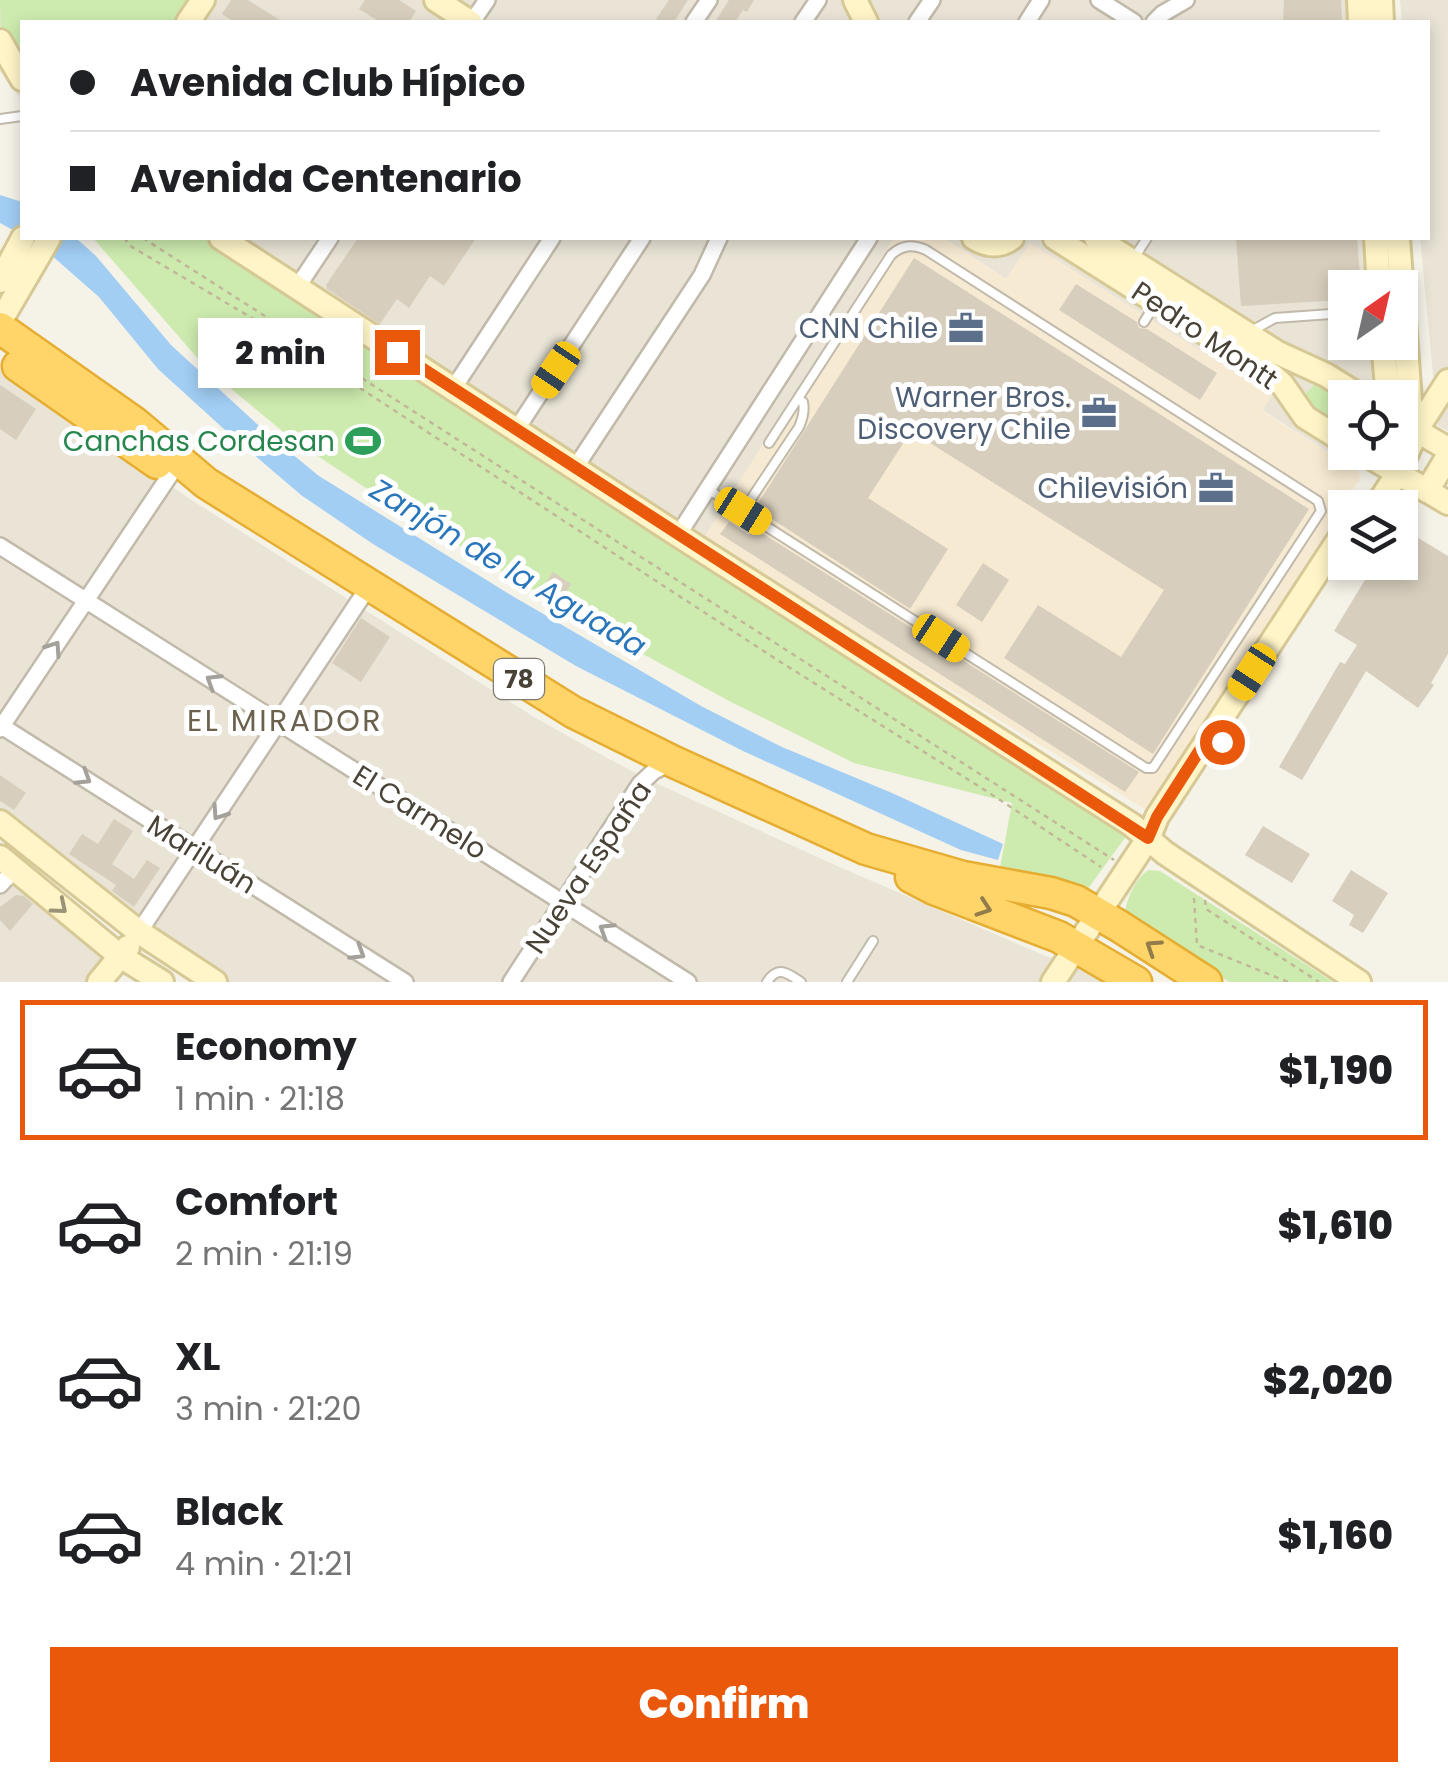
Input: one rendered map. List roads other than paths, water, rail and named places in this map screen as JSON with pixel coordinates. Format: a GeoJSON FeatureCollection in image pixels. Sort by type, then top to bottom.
{"type":"FeatureCollection","features":[{"type":"Feature","properties":{"kind":"highway","name":"78"},"geometry":{"type":"LineString","coordinates":[[0,325],[136,423],[206,483],[572,712],[866,849],[934,889],[1078,946],[1136,982]]}},
{"type":"Feature","properties":{"kind":"highway","name":"78"},"geometry":{"type":"LineString","coordinates":[[0,353],[172,472],[206,483]]}},
{"type":"Feature","properties":{"kind":"highway","name":"78"},"geometry":{"type":"LineString","coordinates":[[866,849],[963,877],[1076,901],[1206,982]]}},
{"type":"Feature","properties":{"kind":"street"},"geometry":{"type":"LineString","coordinates":[[436,0],[468,20]]}},
{"type":"Feature","properties":{"kind":"street"},"geometry":{"type":"LineString","coordinates":[[1099,0],[1131,20]]}},
{"type":"Feature","properties":{"kind":"street"},"geometry":{"type":"LineString","coordinates":[[1156,20],[1179,2]]}},
{"type":"Feature","properties":{"kind":"street"},"geometry":{"type":"LineString","coordinates":[[0,41],[20,76]]}},
{"type":"Feature","properties":{"kind":"street"},"geometry":{"type":"LineString","coordinates":[[224,240],[1148,838],[1198,887],[1359,982]]}},
{"type":"Feature","properties":{"kind":"street"},"geometry":{"type":"LineString","coordinates":[[298,286],[329,240]]}},
{"type":"Feature","properties":{"kind":"street"},"geometry":{"type":"LineString","coordinates":[[452,389],[551,240]]}},
{"type":"Feature","properties":{"kind":"street"},"geometry":{"type":"LineString","coordinates":[[516,430],[641,240]]}},
{"type":"Feature","properties":{"kind":"street"},"geometry":{"type":"LineString","coordinates":[[575,468],[702,275],[718,240]]}},
{"type":"Feature","properties":{"kind":"street"},"geometry":{"type":"LineString","coordinates":[[678,535],[868,240]]}},
{"type":"Feature","properties":{"kind":"street"},"geometry":{"type":"LineString","coordinates":[[979,240],[988,244],[1007,240]]}},
{"type":"Feature","properties":{"kind":"street","name":"Pedro Montt"},"geometry":{"type":"LineString","coordinates":[[1060,240],[1182,292],[1294,361],[1334,380]]}},
{"type":"Feature","properties":{"kind":"street","name":"Pedro Montt"},"geometry":{"type":"LineString","coordinates":[[1098,240],[1127,270],[1150,312],[1278,380],[1298,409],[1328,432]]}},
{"type":"Feature","properties":{"kind":"street"},"geometry":{"type":"LineString","coordinates":[[1376,240],[1378,270]]}},
{"type":"Feature","properties":{"kind":"street"},"geometry":{"type":"LineString","coordinates":[[1398,240],[1399,380]]}},
{"type":"Feature","properties":{"kind":"street"},"geometry":{"type":"LineString","coordinates":[[0,281],[24,249]]}},
{"type":"Feature","properties":{"kind":"street"},"geometry":{"type":"LineString","coordinates":[[0,325],[24,249]]}},
{"type":"Feature","properties":{"kind":"street"},"geometry":{"type":"LineString","coordinates":[[1298,409],[1298,396],[1304,386],[1326,375]]}},
{"type":"Feature","properties":{"kind":"street"},"geometry":{"type":"LineString","coordinates":[[1418,397],[1442,390]]}},
{"type":"Feature","properties":{"kind":"street"},"geometry":{"type":"LineString","coordinates":[[1418,415],[1442,390]]}},
{"type":"Feature","properties":{"kind":"street"},"geometry":{"type":"LineString","coordinates":[[1418,433],[1448,453],[1427,491]]}},
{"type":"Feature","properties":{"kind":"street"},"geometry":{"type":"LineString","coordinates":[[1405,470],[1427,491],[1448,503]]}},
{"type":"Feature","properties":{"kind":"street"},"geometry":{"type":"LineString","coordinates":[[1,727],[172,472]]}},
{"type":"Feature","properties":{"kind":"street","name":"El Carmelo"},"geometry":{"type":"LineString","coordinates":[[0,546],[688,982]]}},
{"type":"Feature","properties":{"kind":"street"},"geometry":{"type":"LineString","coordinates":[[1053,982],[1148,838],[1157,817],[1216,738],[1299,612],[1328,560]]}},
{"type":"Feature","properties":{"kind":"street"},"geometry":{"type":"LineString","coordinates":[[1299,612],[1328,575]]}},
{"type":"Feature","properties":{"kind":"street"},"geometry":{"type":"LineString","coordinates":[[99,982],[139,932],[369,586]]}},
{"type":"Feature","properties":{"kind":"street","name":"Mariluán"},"geometry":{"type":"LineString","coordinates":[[1,727],[405,982]]}},
{"type":"Feature","properties":{"kind":"street","name":"Nueva España"},"geometry":{"type":"LineString","coordinates":[[512,982],[640,784],[654,770],[674,762]]}},
{"type":"Feature","properties":{"kind":"street"},"geometry":{"type":"LineString","coordinates":[[0,822],[139,932],[214,982]]}},
{"type":"Feature","properties":{"kind":"street"},"geometry":{"type":"LineString","coordinates":[[12,874],[50,863]]}},
{"type":"Feature","properties":{"kind":"street"},"geometry":{"type":"LineString","coordinates":[[12,874],[120,956],[163,982],[180,960]]}},
{"type":"Feature","properties":{"kind":"lane"},"geometry":{"type":"LineString","coordinates":[[1127,270],[1145,240]]}},
{"type":"Feature","properties":{"kind":"lane"},"geometry":{"type":"LineString","coordinates":[[708,490],[1146,768],[1153,768],[1321,511],[1318,501],[916,246],[907,246],[891,255],[770,444]]}},
{"type":"Feature","properties":{"kind":"lane"},"geometry":{"type":"LineString","coordinates":[[1150,312],[1170,294],[1182,292]]}},
{"type":"Feature","properties":{"kind":"lane"},"geometry":{"type":"LineString","coordinates":[[1247,333],[1274,318],[1328,314]]}},
{"type":"Feature","properties":{"kind":"lane"},"geometry":{"type":"LineString","coordinates":[[743,511],[799,427],[804,407],[798,399]]}},
{"type":"Feature","properties":{"kind":"lane"},"geometry":{"type":"LineString","coordinates":[[847,982],[873,941]]}},
{"type":"Feature","properties":{"kind":"lane"},"geometry":{"type":"LineString","coordinates":[[767,982],[778,970],[801,982]]}},
{"type":"Feature","properties":{"kind":"water"},"geometry":{"type":"Polygon","coordinates":[[[0,195],[20,201],[20,234],[0,223],[0,195]]]}},
{"type":"Feature","properties":{"kind":"water"},"geometry":{"type":"Polygon","coordinates":[[[29,240],[78,240],[171,345],[319,476],[509,594],[701,706],[782,747],[1003,844],[998,860],[961,850],[743,751],[576,666],[373,544],[301,495],[225,430],[158,369],[99,297],[29,240]]]}},
{"type":"Feature","properties":{"kind":"place","name":"CNN Chile"},"geometry":{"type":"Point","coordinates":[966,328]}},
{"type":"Feature","properties":{"kind":"place","name":"Warner Bros. Discovery Chile"},"geometry":{"type":"Point","coordinates":[1099,413]}},
{"type":"Feature","properties":{"kind":"place","name":"Canchas Cordesan"},"geometry":{"type":"Point","coordinates":[363,441]}},
{"type":"Feature","properties":{"kind":"place","name":"Chilevisión"},"geometry":{"type":"Point","coordinates":[1216,488]}},
{"type":"Feature","properties":{"kind":"district","name":"EL MIRADOR"},"geometry":{"type":"Point","coordinates":[285,721]}},
{"type":"Feature","properties":{"kind":"water label","name":"Zanjón de la Aguada"},"geometry":{"type":"Point","coordinates":[508,568]}}]}
